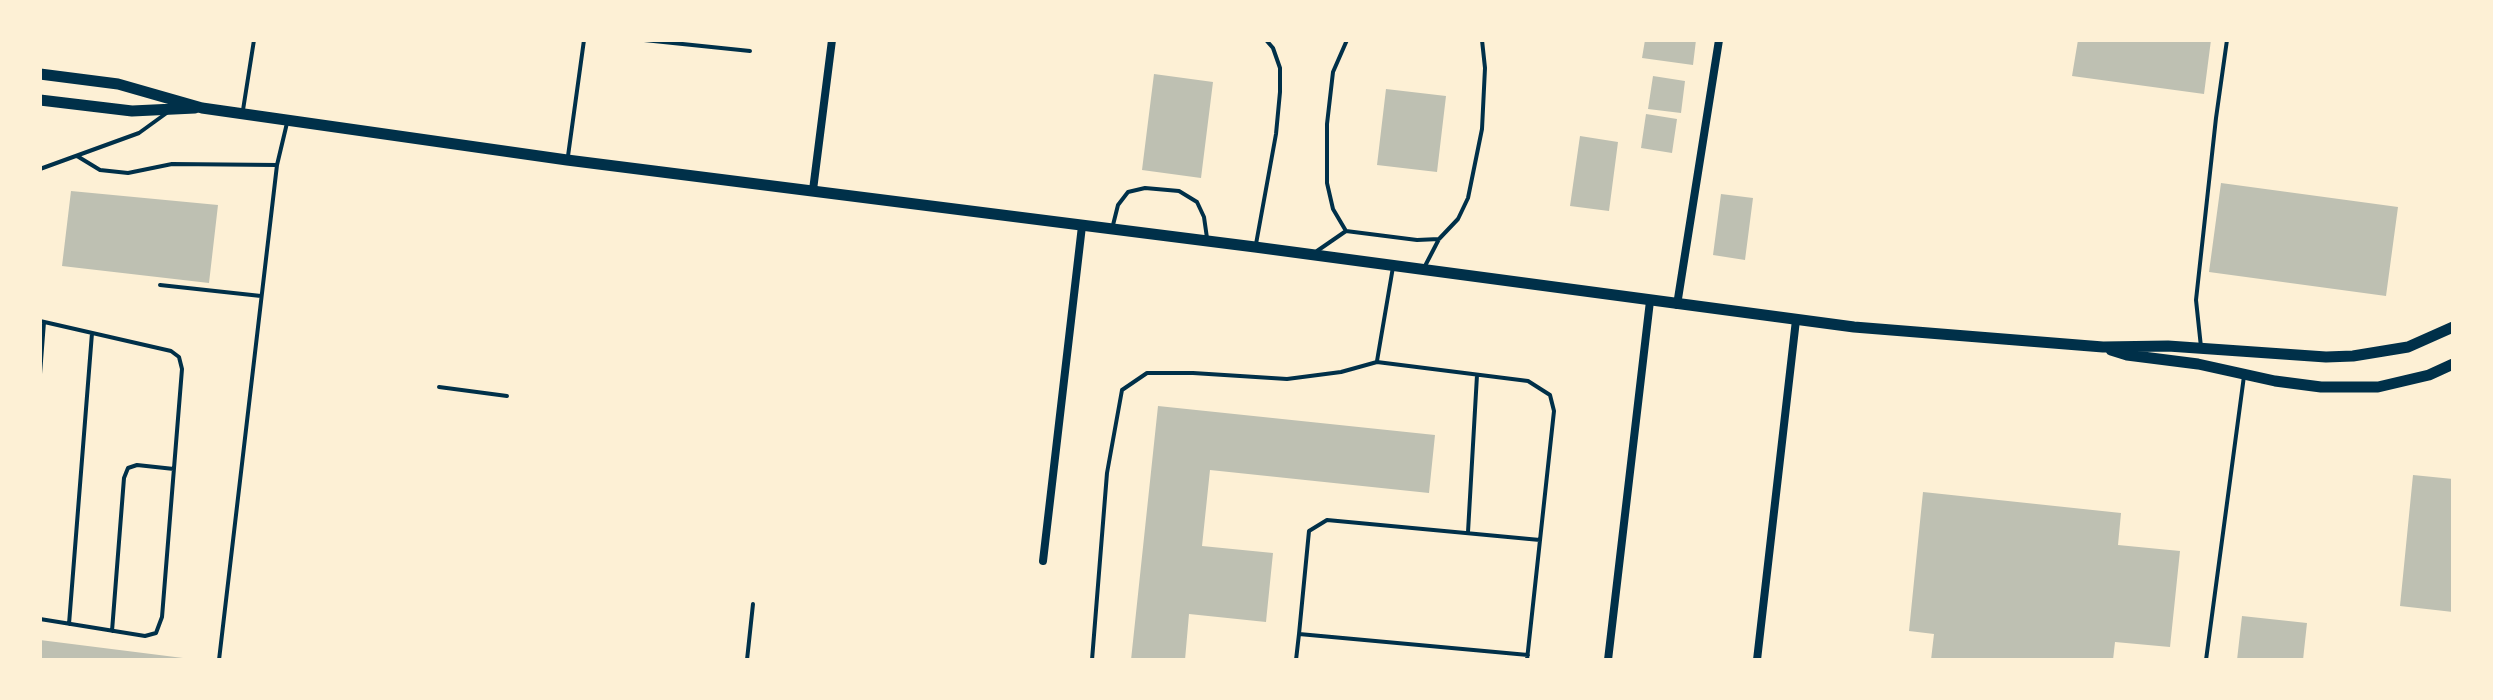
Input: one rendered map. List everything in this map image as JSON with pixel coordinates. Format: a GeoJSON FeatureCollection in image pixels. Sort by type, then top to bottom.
{"type":"FeatureCollection","features":[{"type":"Feature","properties":{"kind":"street"},"geometry":{"type":"LineString","coordinates":[[813,190],[832,40]]}},
{"type":"Feature","properties":{"kind":"street"},"geometry":{"type":"LineString","coordinates":[[1677,305],[1719,40]]}},
{"type":"Feature","properties":{"kind":"street"},"geometry":{"type":"LineString","coordinates":[[40,74],[118,84],[202,108],[567,160],[1921,334],[2103,347],[2201,347],[2326,357],[2408,347],[2453,327]]}},
{"type":"Feature","properties":{"kind":"street"},"geometry":{"type":"LineString","coordinates":[[40,100],[132,111],[202,108]]}},
{"type":"Feature","properties":{"kind":"street"},"geometry":{"type":"LineString","coordinates":[[1043,561],[1082,226]]}},
{"type":"Feature","properties":{"kind":"street"},"geometry":{"type":"LineString","coordinates":[[1608,660],[1650,301]]}},
{"type":"Feature","properties":{"kind":"street"},"geometry":{"type":"LineString","coordinates":[[1757,660],[1796,320]]}},
{"type":"Feature","properties":{"kind":"street"},"geometry":{"type":"LineString","coordinates":[[2103,347],[2127,355],[2198,364],[2321,387],[2378,387],[2429,375],[2453,364]]}},
{"type":"Feature","properties":{"kind":"lane"},"geometry":{"type":"LineString","coordinates":[[242,113],[254,40]]}},
{"type":"Feature","properties":{"kind":"lane"},"geometry":{"type":"LineString","coordinates":[[567,160],[584,40]]}},
{"type":"Feature","properties":{"kind":"lane"},"geometry":{"type":"LineString","coordinates":[[644,40],[750,51]]}},
{"type":"Feature","properties":{"kind":"lane"},"geometry":{"type":"LineString","coordinates":[[1255,247],[1276,134],[1280,92],[1280,68],[1273,48],[1266,40]]}},
{"type":"Feature","properties":{"kind":"lane"},"geometry":{"type":"LineString","coordinates":[[1346,231],[1333,209],[1327,183],[1327,124],[1333,72],[1347,40]]}},
{"type":"Feature","properties":{"kind":"lane"},"geometry":{"type":"LineString","coordinates":[[1424,268],[1439,239],[1458,219],[1468,198],[1482,129],[1485,68],[1482,40]]}},
{"type":"Feature","properties":{"kind":"lane"},"geometry":{"type":"LineString","coordinates":[[2201,347],[2196,300],[2227,40]]}},
{"type":"Feature","properties":{"kind":"lane"},"geometry":{"type":"LineString","coordinates":[[40,169],[139,133],[169,111]]}},
{"type":"Feature","properties":{"kind":"lane"},"geometry":{"type":"LineString","coordinates":[[219,660],[277,165],[288,119]]}},
{"type":"Feature","properties":{"kind":"lane"},"geometry":{"type":"LineString","coordinates":[[77,156],[100,170],[128,173],[172,164],[277,165]]}},
{"type":"Feature","properties":{"kind":"lane"},"geometry":{"type":"LineString","coordinates":[[1112,229],[1118,205],[1128,192],[1145,188],[1179,191],[1197,202],[1204,217],[1208,241]]}},
{"type":"Feature","properties":{"kind":"lane"},"geometry":{"type":"LineString","coordinates":[[1312,254],[1346,231],[1417,240],[1439,239]]}},
{"type":"Feature","properties":{"kind":"lane"},"geometry":{"type":"LineString","coordinates":[[1377,362],[1394,265]]}},
{"type":"Feature","properties":{"kind":"lane"},"geometry":{"type":"LineString","coordinates":[[160,285],[262,296]]}},
{"type":"Feature","properties":{"kind":"lane"},"geometry":{"type":"LineString","coordinates":[[40,374],[42,322],[171,351],[179,357],[182,369],[162,617],[156,633],[145,636],[40,619]]}},
{"type":"Feature","properties":{"kind":"lane"},"geometry":{"type":"LineString","coordinates":[[69,624],[92,333]]}},
{"type":"Feature","properties":{"kind":"lane"},"geometry":{"type":"LineString","coordinates":[[1092,660],[1107,473],[1122,390],[1147,373],[1287,379],[1341,372],[1377,362],[1528,381],[1550,395],[1554,411],[1528,657],[1299,634]]}},
{"type":"Feature","properties":{"kind":"lane"},"geometry":{"type":"LineString","coordinates":[[2206,660],[2244,374]]}},
{"type":"Feature","properties":{"kind":"lane"},"geometry":{"type":"LineString","coordinates":[[1468,533],[1477,375]]}},
{"type":"Feature","properties":{"kind":"lane"},"geometry":{"type":"LineString","coordinates":[[439,387],[507,396]]}},
{"type":"Feature","properties":{"kind":"lane"},"geometry":{"type":"LineString","coordinates":[[112,631],[124,478],[128,468],[137,465],[174,469]]}},
{"type":"Feature","properties":{"kind":"lane"},"geometry":{"type":"LineString","coordinates":[[1296,660],[1309,531],[1327,520],[1540,540]]}},
{"type":"Feature","properties":{"kind":"lane"},"geometry":{"type":"LineString","coordinates":[[747,660],[753,604]]}},
{"type":"Feature","properties":{"kind":"building"},"geometry":{"type":"Polygon","coordinates":[[[1645,40],[1696,40],[1693,65],[1642,58],[1645,40]]]}},
{"type":"Feature","properties":{"kind":"building"},"geometry":{"type":"Polygon","coordinates":[[[2078,40],[2211,40],[2204,94],[2072,76],[2078,40]]]}},
{"type":"Feature","properties":{"kind":"building"},"geometry":{"type":"Polygon","coordinates":[[[1154,74],[1213,82],[1201,178],[1142,170],[1154,74]]]}},
{"type":"Feature","properties":{"kind":"building"},"geometry":{"type":"Polygon","coordinates":[[[1653,76],[1685,81],[1681,113],[1648,109],[1653,76]]]}},
{"type":"Feature","properties":{"kind":"building"},"geometry":{"type":"Polygon","coordinates":[[[1386,89],[1446,96],[1437,172],[1377,165],[1386,89]]]}},
{"type":"Feature","properties":{"kind":"building"},"geometry":{"type":"Polygon","coordinates":[[[1646,114],[1677,119],[1672,153],[1641,148],[1646,114]]]}},
{"type":"Feature","properties":{"kind":"building"},"geometry":{"type":"Polygon","coordinates":[[[1580,136],[1618,142],[1609,211],[1570,206],[1580,136]]]}},
{"type":"Feature","properties":{"kind":"building"},"geometry":{"type":"Polygon","coordinates":[[[2221,183],[2398,207],[2386,296],[2209,272],[2221,183]]]}},
{"type":"Feature","properties":{"kind":"building"},"geometry":{"type":"Polygon","coordinates":[[[71,191],[218,205],[209,283],[62,266],[71,191]]]}},
{"type":"Feature","properties":{"kind":"building"},"geometry":{"type":"Polygon","coordinates":[[[1721,194],[1753,198],[1745,260],[1713,255],[1721,194]]]}},
{"type":"Feature","properties":{"kind":"building"},"geometry":{"type":"Polygon","coordinates":[[[1158,406],[1435,435],[1429,493],[1210,470],[1202,546],[1273,553],[1266,622],[1189,614],[1185,660],[1131,660],[1158,406]]]}},
{"type":"Feature","properties":{"kind":"building"},"geometry":{"type":"Polygon","coordinates":[[[2413,475],[2453,479],[2453,612],[2400,606],[2413,475]]]}},
{"type":"Feature","properties":{"kind":"building"},"geometry":{"type":"Polygon","coordinates":[[[1923,492],[2121,513],[2118,545],[2180,551],[2170,647],[2115,642],[2113,660],[1931,660],[1934,634],[1909,631],[1923,492]]]}},
{"type":"Feature","properties":{"kind":"building"},"geometry":{"type":"Polygon","coordinates":[[[2242,616],[2307,623],[2303,660],[2237,660],[2242,616]]]}},
{"type":"Feature","properties":{"kind":"building"},"geometry":{"type":"Polygon","coordinates":[[[40,640],[183,658],[183,660],[40,660],[40,640]]]}}]}
